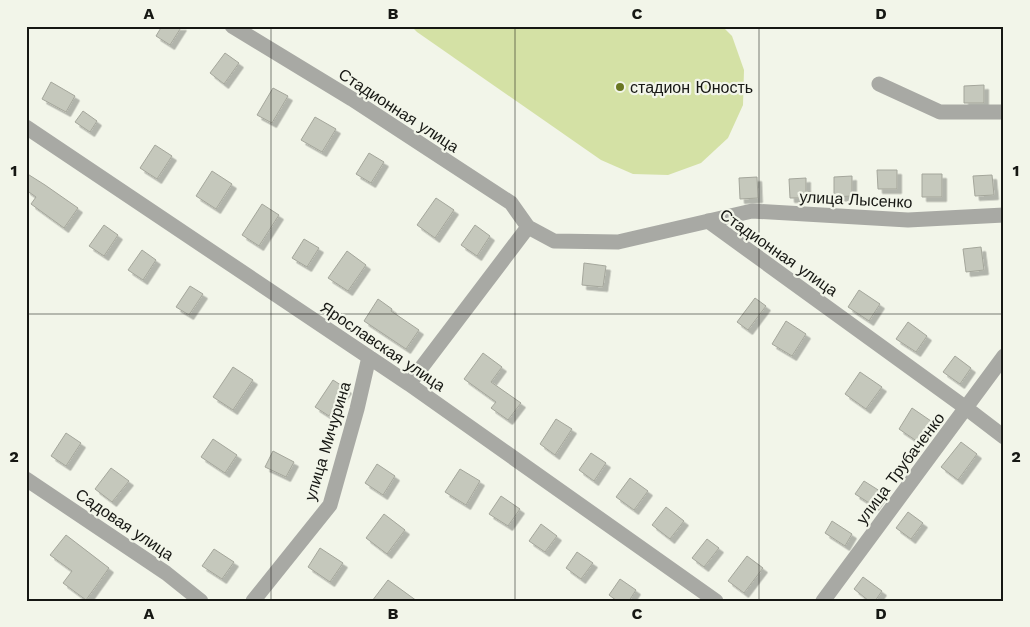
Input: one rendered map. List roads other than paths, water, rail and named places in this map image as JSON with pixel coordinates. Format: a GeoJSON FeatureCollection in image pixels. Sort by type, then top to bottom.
{"type":"FeatureCollection","features":[{"type":"Feature","properties":{"kind":"street","name":"Стадионная улица"},"geometry":{"type":"LineString","coordinates":[[232,26],[352,99],[511,204],[528,226],[554,241],[618,242],[708,221],[1004,437]]}},
{"type":"Feature","properties":{"kind":"street"},"geometry":{"type":"LineString","coordinates":[[879,84],[940,112],[1004,112]]}},
{"type":"Feature","properties":{"kind":"street","name":"Ярославская улица"},"geometry":{"type":"LineString","coordinates":[[26,127],[409,384],[716,601]]}},
{"type":"Feature","properties":{"kind":"street","name":"улица Лысенко"},"geometry":{"type":"LineString","coordinates":[[708,221],[752,211],[908,220],[1004,215]]}},
{"type":"Feature","properties":{"kind":"street"},"geometry":{"type":"LineString","coordinates":[[409,384],[528,226]]}},
{"type":"Feature","properties":{"kind":"street","name":"улица Трубаченко"},"geometry":{"type":"LineString","coordinates":[[823,601],[1004,356]]}},
{"type":"Feature","properties":{"kind":"street","name":"улица Мичурина"},"geometry":{"type":"LineString","coordinates":[[253,601],[330,506],[357,409],[369,357]]}},
{"type":"Feature","properties":{"kind":"street","name":"Садовая улица"},"geometry":{"type":"LineString","coordinates":[[26,479],[166,573],[201,601]]}},
{"type":"Feature","properties":{"kind":"place","name":"стадион Юность"},"geometry":{"type":"Point","coordinates":[620,87]}}]}
